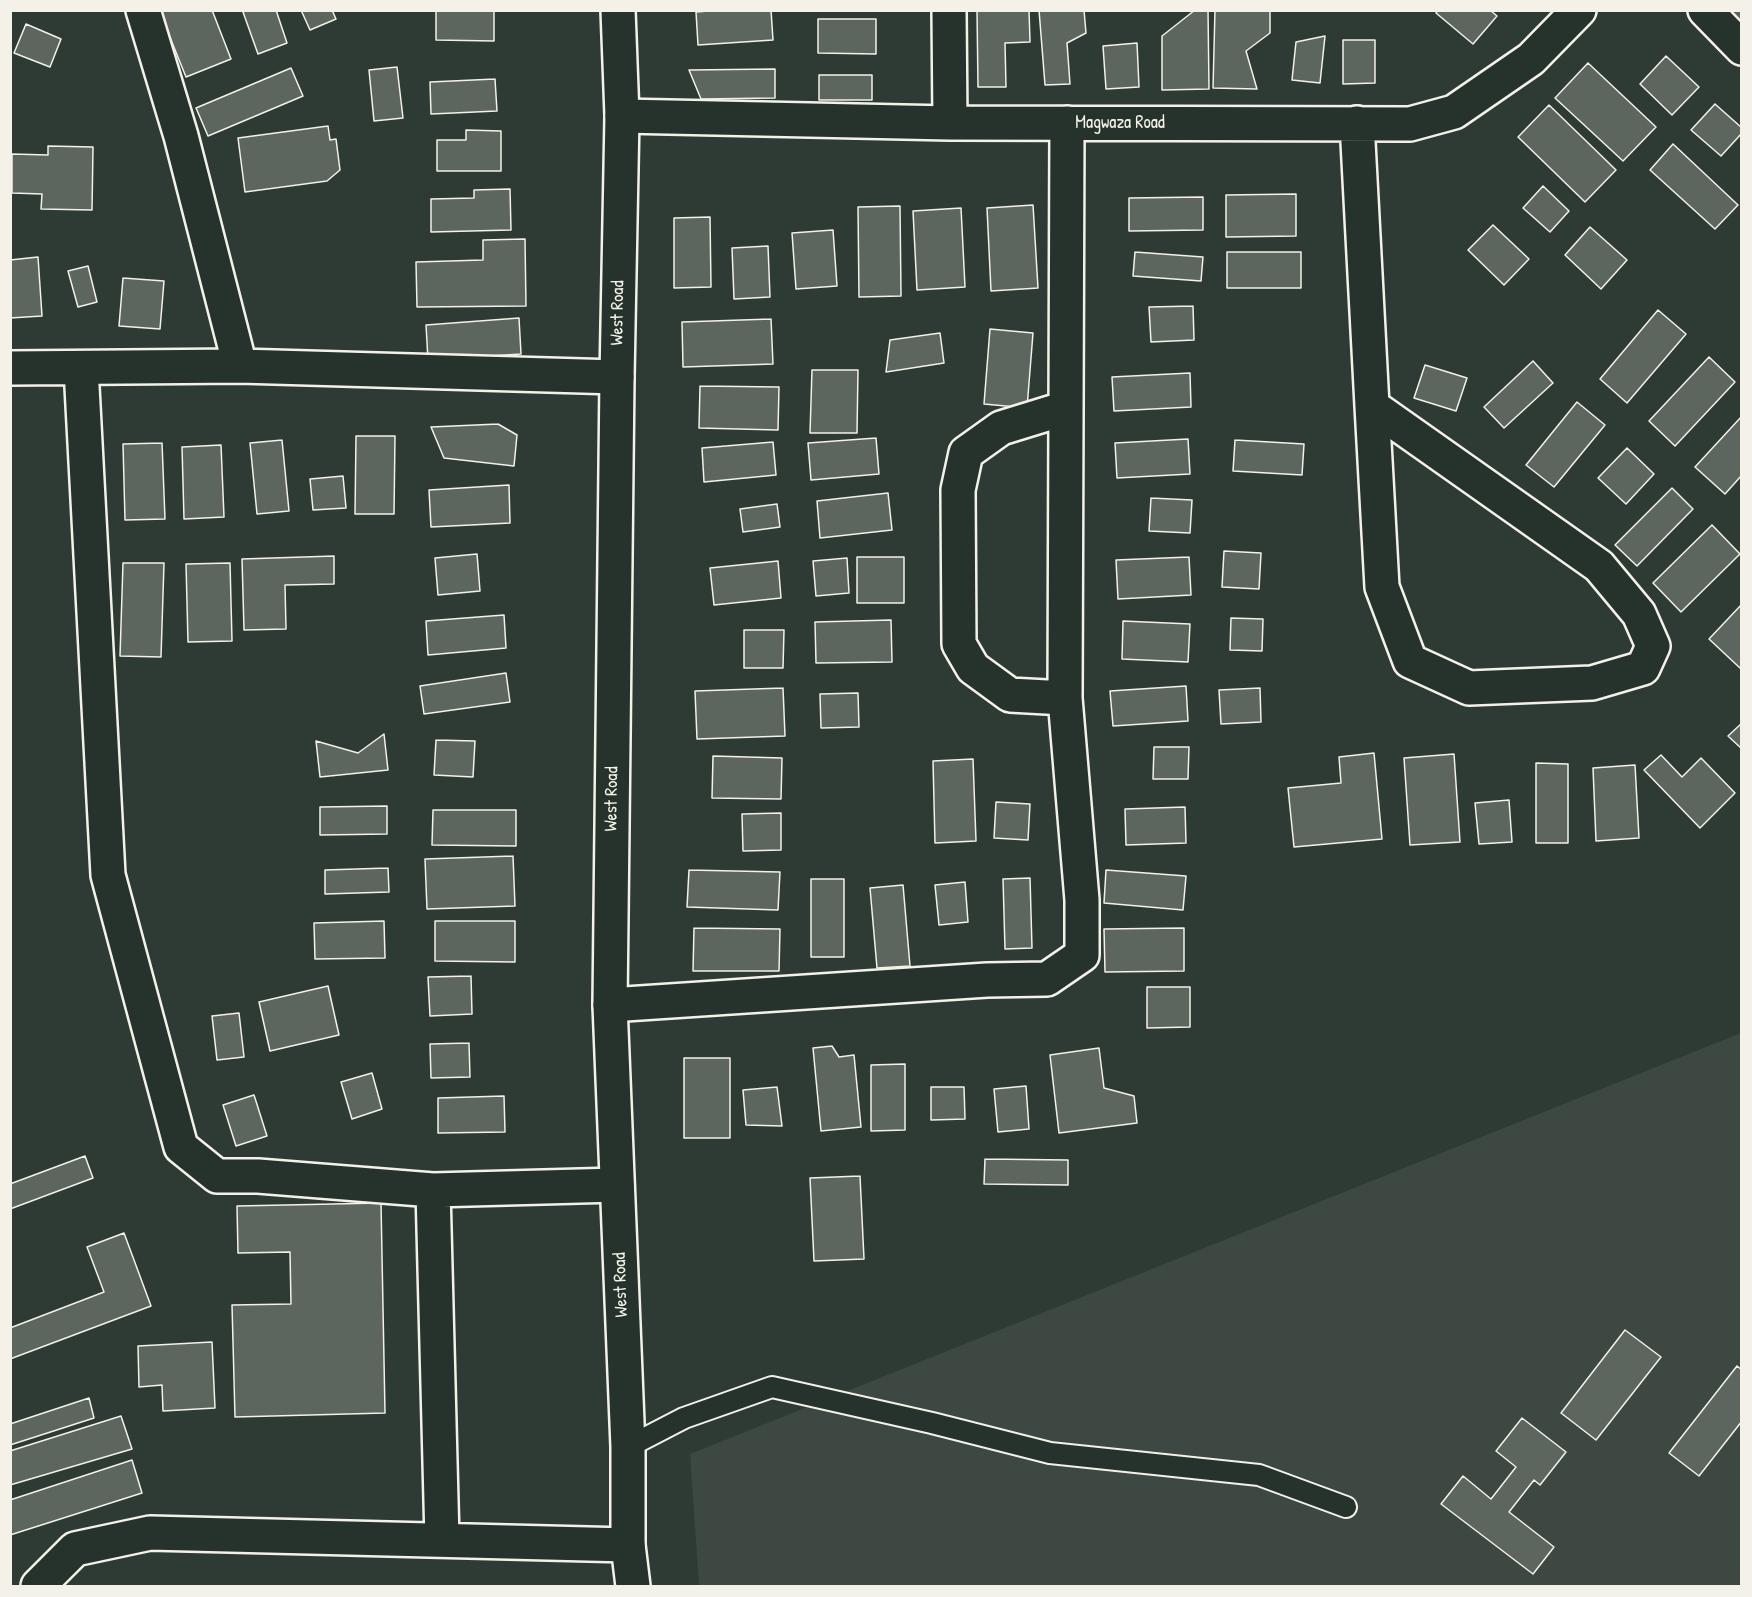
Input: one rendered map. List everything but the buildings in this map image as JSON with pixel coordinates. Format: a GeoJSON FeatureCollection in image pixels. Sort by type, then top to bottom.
{"type":"FeatureCollection","features":[{"type":"Feature","properties":{"kind":"street"},"geometry":{"type":"LineString","coordinates":[[143,10],[181,136],[240,366]]}},
{"type":"Feature","properties":{"kind":"street","name":"West Road"},"geometry":{"type":"LineString","coordinates":[[618,10],[622,116],[610,1005],[628,1447],[628,1545],[633,1587]]}},
{"type":"Feature","properties":{"kind":"street"},"geometry":{"type":"LineString","coordinates":[[949,10],[950,123]]}},
{"type":"Feature","properties":{"kind":"street","name":"Magwaza Road"},"geometry":{"type":"LineString","coordinates":[[622,116],[950,123],[1410,124],[1454,112],[1531,60],[1579,10]]}},
{"type":"Feature","properties":{"kind":"street"},"geometry":{"type":"LineString","coordinates":[[1705,10],[1742,48]]}},
{"type":"Feature","properties":{"kind":"street"},"geometry":{"type":"LineString","coordinates":[[610,1005],[987,980],[1047,979],[1082,955],[1082,900],[1065,698],[1067,123]]}},
{"type":"Feature","properties":{"kind":"street"},"geometry":{"type":"LineString","coordinates":[[1358,123],[1372,405],[1382,587],[1410,661],[1469,688],[1592,683],[1643,668],[1653,646],[1639,614],[1599,566],[1372,405]]}},
{"type":"Feature","properties":{"kind":"street"},"geometry":{"type":"LineString","coordinates":[[10,368],[240,366],[617,377]]}},
{"type":"Feature","properties":{"kind":"street"},"geometry":{"type":"LineString","coordinates":[[81,368],[108,875],[181,1147],[217,1176],[258,1176],[433,1190],[617,1185]]}},
{"type":"Feature","properties":{"kind":"street"},"geometry":{"type":"LineString","coordinates":[[1065,698],[1010,695],[973,668],[959,644],[958,490],[966,453],[1001,428],[1066,408]]}},
{"type":"Feature","properties":{"kind":"street"},"geometry":{"type":"LineString","coordinates":[[433,1190],[442,1540]]}},
{"type":"Feature","properties":{"kind":"street"},"geometry":{"type":"LineString","coordinates":[[38,1587],[75,1549],[150,1533],[628,1545]]}},
{"type":"Feature","properties":{"kind":"lane"},"geometry":{"type":"LineString","coordinates":[[628,1447],[684,1418],[772,1387],[932,1423],[1050,1453],[1259,1475],[1346,1507]]}},
{"type":"Feature","properties":{"kind":"shaded area"},"geometry":{"type":"Polygon","coordinates":[[[1741,1033],[1741,1586],[699,1586],[690,1454],[1741,1033]]]}}]}
